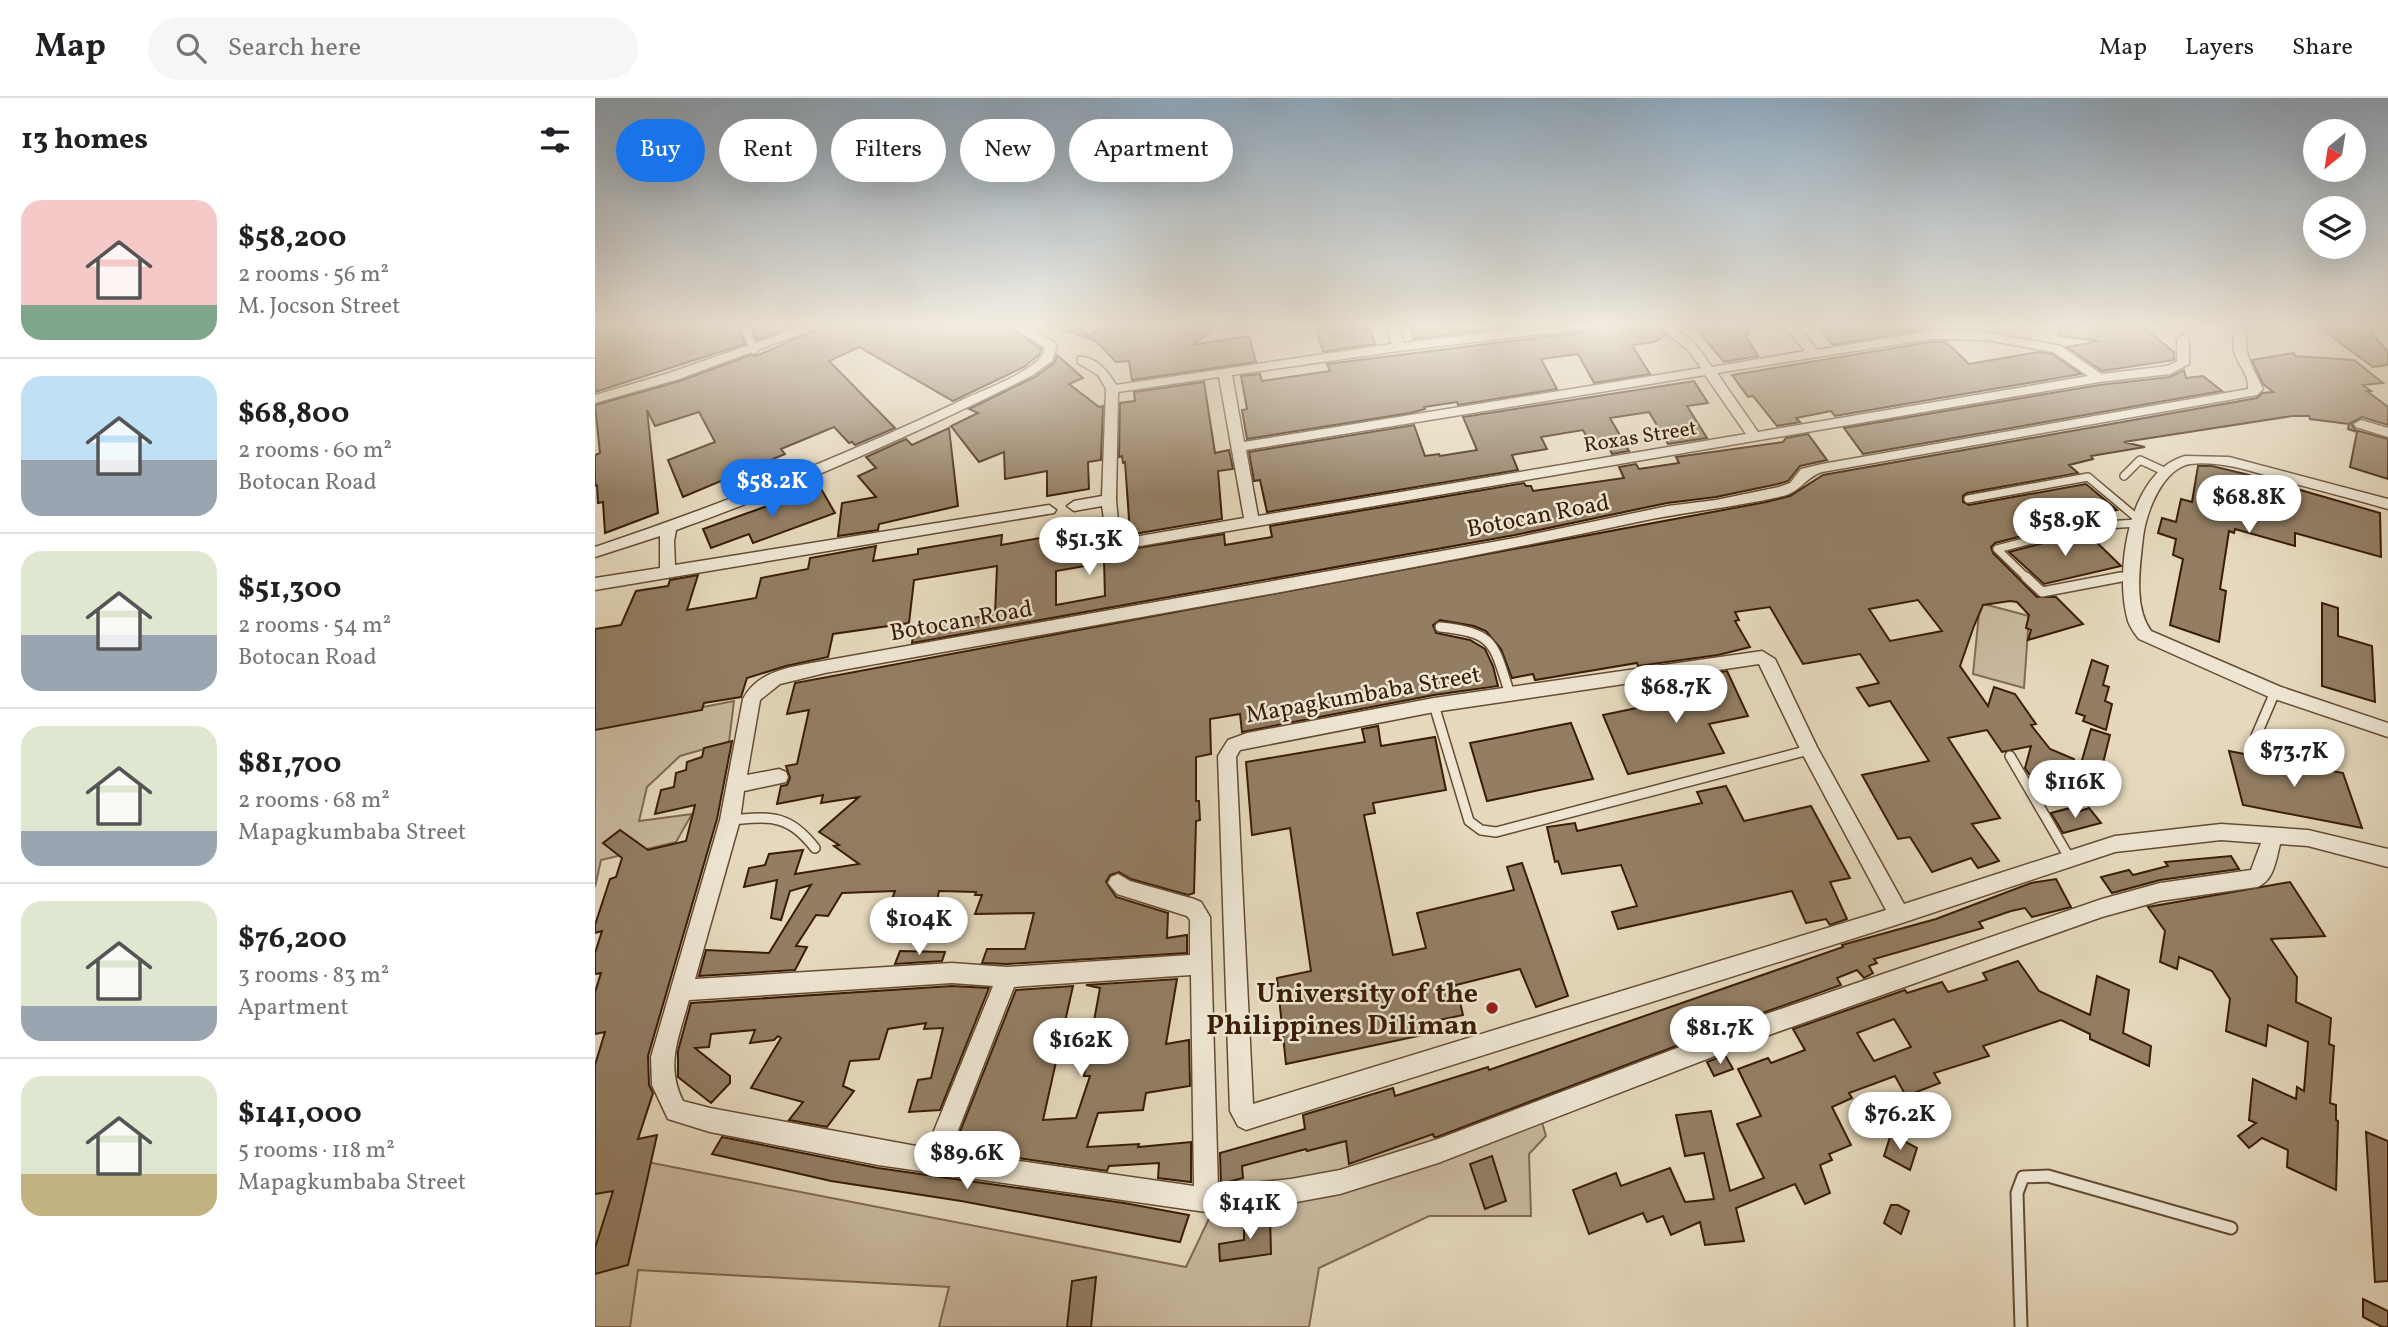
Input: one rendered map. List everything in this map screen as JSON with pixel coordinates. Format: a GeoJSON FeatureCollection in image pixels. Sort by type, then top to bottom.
{"type":"FeatureCollection","features":[{"type":"Feature","properties":{"kind":"street"},"geometry":{"type":"LineString","coordinates":[[595,399],[649,382]]}},
{"type":"Feature","properties":{"kind":"street"},"geometry":{"type":"LineString","coordinates":[[595,552],[762,494],[876,447],[1008,382]]}},
{"type":"Feature","properties":{"kind":"street"},"geometry":{"type":"LineString","coordinates":[[1074,506],[1109,500],[1112,389],[1108,382]]}},
{"type":"Feature","properties":{"kind":"street"},"geometry":{"type":"LineString","coordinates":[[1112,389],[1159,382]]}},
{"type":"Feature","properties":{"kind":"street"},"geometry":{"type":"LineString","coordinates":[[1227,382],[1252,521]]}},
{"type":"Feature","properties":{"kind":"street"},"geometry":{"type":"LineString","coordinates":[[1240,447],[1632,382]]}},
{"type":"Feature","properties":{"kind":"street"},"geometry":{"type":"LineString","coordinates":[[1716,382],[1756,438]]}},
{"type":"Feature","properties":{"kind":"street","name":"Roxas Street"},"geometry":{"type":"LineString","coordinates":[[1109,500],[1112,534],[1121,540],[1134,542],[2074,382]]}},
{"type":"Feature","properties":{"kind":"street","name":"Botocan Road"},"geometry":{"type":"LineString","coordinates":[[738,785],[756,692],[769,681],[825,667],[1501,546],[1668,511],[1716,505],[1783,491],[1794,486],[1806,472],[1822,468],[2252,392],[2257,388],[2255,382]]}},
{"type":"Feature","properties":{"kind":"street"},"geometry":{"type":"LineString","coordinates":[[2361,424],[2388,433]]}},
{"type":"Feature","properties":{"kind":"street"},"geometry":{"type":"LineString","coordinates":[[2388,504],[2229,461],[2185,460],[2166,472],[2145,500],[2131,575],[2136,622],[2145,635],[2275,692],[2388,730]]}},
{"type":"Feature","properties":{"kind":"street"},"geometry":{"type":"LineString","coordinates":[[595,584],[1049,510]]}},
{"type":"Feature","properties":{"kind":"street"},"geometry":{"type":"LineString","coordinates":[[668,572],[666,541],[669,528]]}},
{"type":"Feature","properties":{"kind":"street","name":"Mapagkumbaba Street"},"geometry":{"type":"LineString","coordinates":[[1899,915],[1809,750],[1769,663],[1762,657],[1434,705],[1247,740],[1234,745],[1227,756],[1243,1111],[1247,1118],[1899,915],[2115,844],[2221,832],[2308,838],[2388,858]]}},
{"type":"Feature","properties":{"kind":"street"},"geometry":{"type":"LineString","coordinates":[[779,777],[738,785],[683,990],[662,1057],[663,1085],[676,1111],[736,1125],[934,1161],[1206,1200],[1291,1191],[1340,1182],[1438,1150],[1769,1024],[2102,908],[2160,891],[2257,878],[2263,870],[2273,836]]}},
{"type":"Feature","properties":{"kind":"street"},"geometry":{"type":"LineString","coordinates":[[1118,883],[1124,888],[1170,899],[1194,909],[1200,917],[1206,1200]]}},
{"type":"Feature","properties":{"kind":"street"},"geometry":{"type":"LineString","coordinates":[[683,990],[952,973],[1007,977],[1202,964]]}},
{"type":"Feature","properties":{"kind":"street"},"geometry":{"type":"LineString","coordinates":[[934,1161],[1007,977]]}},
{"type":"Feature","properties":{"kind":"lane"},"geometry":{"type":"LineString","coordinates":[[2124,476],[2140,460],[2166,472]]}},
{"type":"Feature","properties":{"kind":"lane"},"geometry":{"type":"LineString","coordinates":[[1968,499],[2083,476],[2097,483],[2139,521]]}},
{"type":"Feature","properties":{"kind":"lane"},"geometry":{"type":"LineString","coordinates":[[2131,575],[2042,592],[1997,548],[2086,526],[2139,521]]}},
{"type":"Feature","properties":{"kind":"lane"},"geometry":{"type":"LineString","coordinates":[[1440,627],[1475,630],[1484,634],[1492,642],[1510,694]]}},
{"type":"Feature","properties":{"kind":"lane"},"geometry":{"type":"LineString","coordinates":[[2256,736],[2275,692]]}},
{"type":"Feature","properties":{"kind":"lane"},"geometry":{"type":"LineString","coordinates":[[1434,705],[1469,821],[1481,830],[1496,832],[1809,750]]}},
{"type":"Feature","properties":{"kind":"lane"},"geometry":{"type":"LineString","coordinates":[[2010,755],[2070,859]]}},
{"type":"Feature","properties":{"kind":"lane"},"geometry":{"type":"LineString","coordinates":[[730,820],[779,819],[793,822],[815,848]]}},
{"type":"Feature","properties":{"kind":"lane"},"geometry":{"type":"LineString","coordinates":[[2021,1327],[2017,1193],[2023,1177],[2048,1176],[2231,1228]]}},
{"type":"Feature","properties":{"kind":"shaded area"},"geometry":{"type":"Polygon","coordinates":[[[1980,603],[2029,616],[2024,688],[1973,674],[1980,603]]]}},
{"type":"Feature","properties":{"kind":"shaded area"},"geometry":{"type":"Polygon","coordinates":[[[734,701],[729,742],[680,756],[647,787],[639,821],[692,814],[676,842],[601,860],[595,887],[595,728],[734,701]]]}},
{"type":"Feature","properties":{"kind":"shaded area"},"geometry":{"type":"Polygon","coordinates":[[[1526,1068],[1546,1136],[1529,1154],[1531,1216],[1429,1216],[1319,1268],[1309,1327],[939,1327],[949,1287],[638,1270],[630,1327],[595,1327],[595,1171],[647,1162],[1186,1267],[1232,1170],[1349,1125],[1526,1068]]]}},
{"type":"Feature","properties":{"kind":"building"},"geometry":{"type":"Polygon","coordinates":[[[595,382],[625,382],[595,392],[595,382]]]}},
{"type":"Feature","properties":{"kind":"building"},"geometry":{"type":"Polygon","coordinates":[[[675,382],[850,382],[895,428],[855,445],[849,443],[834,427],[781,449],[785,454],[683,497],[668,460],[715,442],[699,412],[655,426],[647,410],[658,513],[605,533],[603,502],[598,503],[597,485],[595,486],[595,455],[600,453],[595,405],[675,382]]]}},
{"type":"Feature","properties":{"kind":"building"},"geometry":{"type":"Polygon","coordinates":[[[921,382],[992,382],[953,401],[921,382]]]}},
{"type":"Feature","properties":{"kind":"building"},"geometry":{"type":"Polygon","coordinates":[[[1024,382],[1073,382],[1069,384],[1099,407],[1103,406],[1101,460],[1088,462],[1089,489],[1047,496],[1047,471],[1005,479],[1004,452],[979,462],[951,426],[978,413],[969,409],[1024,382]]]}},
{"type":"Feature","properties":{"kind":"building"},"geometry":{"type":"Polygon","coordinates":[[[1204,382],[1215,453],[1229,450],[1233,469],[1218,471],[1222,519],[1130,533],[1125,462],[1123,463],[1122,456],[1119,457],[1120,403],[1135,401],[1134,392],[1204,382]]]}},
{"type":"Feature","properties":{"kind":"building"},"geometry":{"type":"Polygon","coordinates":[[[1242,382],[1553,382],[1557,389],[1458,405],[1457,402],[1424,407],[1425,409],[1410,413],[1247,439],[1242,410],[1247,409],[1242,382]]]}},
{"type":"Feature","properties":{"kind":"building"},"geometry":{"type":"Polygon","coordinates":[[[1685,382],[1695,382],[1708,403],[1687,406],[1707,438],[1668,444],[1649,412],[1610,418],[1629,451],[1612,454],[1608,446],[1593,449],[1583,430],[1541,437],[1547,449],[1512,455],[1518,470],[1267,512],[1260,480],[1254,481],[1249,452],[1414,425],[1425,456],[1477,450],[1463,417],[1685,382]]]}},
{"type":"Feature","properties":{"kind":"building"},"geometry":{"type":"Polygon","coordinates":[[[1737,382],[2032,382],[1835,416],[1831,411],[1796,418],[1800,422],[1777,426],[1753,396],[1748,397],[1737,382]]]}},
{"type":"Feature","properties":{"kind":"building"},"geometry":{"type":"Polygon","coordinates":[[[2211,382],[2222,391],[1863,454],[1844,428],[2099,385],[2211,382]]]}},
{"type":"Feature","properties":{"kind":"building"},"geometry":{"type":"Polygon","coordinates":[[[2382,382],[2363,385],[2388,407],[2388,425],[2362,417],[2351,423],[2355,430],[2388,439],[2388,479],[2350,467],[2357,432],[2348,429],[2349,424],[2310,419],[2309,416],[2292,416],[2124,442],[2145,447],[2091,456],[2093,459],[2069,465],[2078,473],[1967,493],[1963,496],[1963,502],[1969,505],[2086,484],[2117,510],[2073,520],[2076,522],[1995,543],[1991,547],[1993,553],[2037,597],[2056,597],[2083,624],[2028,640],[2031,630],[2026,628],[2029,615],[2017,602],[2010,601],[1983,605],[1974,626],[1960,666],[1988,706],[1994,687],[2015,694],[2036,724],[2031,725],[2050,749],[2074,759],[2063,797],[2042,788],[2044,781],[2029,774],[2025,768],[2031,746],[2002,752],[1987,730],[1948,738],[2000,818],[1972,824],[1999,861],[1978,868],[1971,858],[1932,872],[1910,837],[1898,839],[1862,775],[1929,761],[1890,701],[1869,706],[1857,688],[1879,683],[1860,654],[1803,664],[1770,607],[1735,612],[1739,620],[1735,621],[1750,647],[1718,655],[1638,666],[1637,663],[1535,680],[1533,674],[1512,678],[1501,649],[1486,631],[1440,620],[1433,625],[1436,633],[1470,640],[1485,649],[1498,686],[1434,695],[1242,732],[1240,714],[1210,719],[1211,754],[1196,757],[1196,801],[1199,801],[1200,820],[1196,821],[1194,893],[1188,895],[1131,879],[1119,872],[1110,875],[1106,882],[1116,897],[1168,913],[1167,938],[1187,935],[1187,953],[1007,964],[982,963],[987,949],[1025,949],[1034,913],[975,914],[982,895],[975,895],[976,892],[939,891],[931,931],[909,928],[914,915],[886,915],[895,891],[842,893],[828,916],[816,915],[796,946],[807,947],[795,970],[699,976],[706,950],[769,953],[811,885],[790,891],[781,920],[771,918],[777,880],[744,887],[749,868],[765,865],[769,854],[803,850],[795,874],[859,864],[834,846],[839,845],[819,832],[859,797],[821,803],[823,795],[777,804],[781,786],[787,785],[790,778],[786,766],[797,764],[809,710],[787,714],[795,683],[1766,502],[1790,496],[1823,475],[2257,398],[2262,393],[2273,392],[2263,384],[2382,382]],[[1918,600],[1869,609],[1890,641],[1942,631],[1918,600]]]}},
{"type":"Feature","properties":{"kind":"building"},"geometry":{"type":"Polygon","coordinates":[[[949,428],[958,506],[879,524],[878,530],[838,536],[842,503],[876,497],[858,476],[876,468],[866,457],[906,439],[912,445],[949,428]]]}},
{"type":"Feature","properties":{"kind":"building"},"geometry":{"type":"Polygon","coordinates":[[[1808,434],[1827,460],[1800,466],[1788,481],[1778,484],[1716,497],[1667,503],[1515,535],[912,643],[914,629],[995,614],[997,566],[914,580],[909,623],[833,634],[828,657],[747,678],[741,697],[704,703],[702,710],[595,730],[595,629],[621,625],[636,591],[668,586],[670,580],[698,575],[687,610],[756,598],[761,578],[808,569],[810,558],[876,546],[873,561],[918,554],[918,549],[1002,535],[1001,545],[1046,537],[1046,528],[1089,521],[1091,565],[1056,571],[1056,605],[1105,596],[1104,560],[1131,556],[1131,549],[1224,534],[1225,545],[1272,537],[1270,526],[1524,483],[1531,486],[1533,491],[1624,478],[1619,467],[1636,464],[1639,469],[1679,463],[1676,457],[1783,442],[1786,438],[1808,434]]]}},
{"type":"Feature","properties":{"kind":"building"},"geometry":{"type":"Polygon","coordinates":[[[2198,466],[2212,466],[2245,474],[2380,513],[2381,557],[2295,533],[2295,546],[2235,529],[2234,533],[2229,531],[2220,589],[2226,591],[2219,642],[2170,625],[2183,559],[2173,555],[2176,539],[2158,533],[2162,518],[2176,522],[2181,499],[2192,502],[2198,466]]]}},
{"type":"Feature","properties":{"kind":"building"},"geometry":{"type":"Polygon","coordinates":[[[820,487],[835,513],[753,543],[749,534],[711,548],[703,529],[820,487]]]}},
{"type":"Feature","properties":{"kind":"building"},"geometry":{"type":"Polygon","coordinates":[[[2086,532],[2121,566],[2044,584],[2009,552],[2086,532]]]}},
{"type":"Feature","properties":{"kind":"building"},"geometry":{"type":"Polygon","coordinates":[[[2322,603],[2338,608],[2338,636],[2372,646],[2375,702],[2322,686],[2322,603]]]}},
{"type":"Feature","properties":{"kind":"building"},"geometry":{"type":"Polygon","coordinates":[[[2092,660],[2108,666],[2103,685],[2109,687],[2105,701],[2112,704],[2106,730],[2083,721],[2085,716],[2076,713],[2092,660]]]}},
{"type":"Feature","properties":{"kind":"building"},"geometry":{"type":"Polygon","coordinates":[[[1727,671],[1748,716],[1709,724],[1724,753],[1628,774],[1603,715],[1695,696],[1686,677],[1727,671]]]}},
{"type":"Feature","properties":{"kind":"building"},"geometry":{"type":"Polygon","coordinates":[[[1571,723],[1593,779],[1487,801],[1470,743],[1571,723]]]}},
{"type":"Feature","properties":{"kind":"building"},"geometry":{"type":"Polygon","coordinates":[[[1378,726],[1381,746],[1435,737],[1446,790],[1373,803],[1375,813],[1364,815],[1393,955],[1426,948],[1417,913],[1514,890],[1507,867],[1522,863],[1568,996],[1536,1007],[1520,969],[1456,985],[1463,1015],[1435,1021],[1437,1032],[1286,1064],[1277,978],[1311,971],[1290,828],[1252,835],[1246,762],[1365,742],[1362,729],[1378,726]]]}},
{"type":"Feature","properties":{"kind":"building"},"geometry":{"type":"Polygon","coordinates":[[[2091,729],[2110,735],[2100,775],[2080,767],[2091,729]]]}},
{"type":"Feature","properties":{"kind":"building"},"geometry":{"type":"Polygon","coordinates":[[[732,741],[717,819],[648,1056],[649,1085],[653,1093],[638,1139],[657,1135],[628,1265],[595,1274],[595,1248],[613,1191],[595,1194],[595,1065],[605,1032],[595,1034],[595,992],[601,973],[595,974],[595,953],[602,931],[595,933],[595,925],[610,879],[616,877],[622,858],[603,843],[620,830],[648,850],[686,841],[695,805],[655,814],[661,790],[674,787],[676,773],[686,770],[687,762],[702,757],[704,748],[732,741]]]}},
{"type":"Feature","properties":{"kind":"building"},"geometry":{"type":"Polygon","coordinates":[[[2229,751],[2343,773],[2362,828],[2243,805],[2229,751]]]}},
{"type":"Feature","properties":{"kind":"building"},"geometry":{"type":"Polygon","coordinates":[[[1726,786],[1744,821],[1811,806],[1850,878],[1830,882],[1847,919],[1830,925],[1826,919],[1806,923],[1792,891],[1618,929],[1612,912],[1637,906],[1621,865],[1562,874],[1558,861],[1555,862],[1547,827],[1575,823],[1577,831],[1702,803],[1697,792],[1726,786]]]}},
{"type":"Feature","properties":{"kind":"building"},"geometry":{"type":"Polygon","coordinates":[[[2070,808],[2074,813],[2089,808],[2101,823],[2063,833],[2051,813],[2070,808]]]}},
{"type":"Feature","properties":{"kind":"building"},"geometry":{"type":"Polygon","coordinates":[[[2231,856],[2239,869],[2160,880],[2112,893],[2101,877],[2129,870],[2133,875],[2168,866],[2165,862],[2231,856]]]}},
{"type":"Feature","properties":{"kind":"building"},"geometry":{"type":"Polygon","coordinates":[[[2056,879],[2071,907],[2032,917],[2025,908],[2011,911],[1979,922],[1983,928],[1874,959],[1877,963],[1869,966],[1873,973],[1864,978],[1857,970],[1837,978],[1841,985],[1437,1137],[1433,1134],[1349,1164],[1346,1141],[1307,1151],[1306,1149],[1242,1166],[1243,1178],[1221,1184],[1220,1153],[1305,1129],[1303,1115],[1393,1088],[1395,1096],[1488,1067],[1489,1070],[1843,947],[1842,945],[1936,919],[2031,883],[2056,879]]]}},
{"type":"Feature","properties":{"kind":"building"},"geometry":{"type":"Polygon","coordinates":[[[2290,882],[2325,936],[2271,939],[2297,977],[2296,1002],[2331,1018],[2329,1044],[2334,1046],[2330,1103],[2336,1105],[2338,1121],[2336,1190],[2287,1167],[2288,1150],[2262,1138],[2249,1148],[2238,1136],[2256,1123],[2249,1120],[2253,1079],[2296,1099],[2297,1087],[2304,1091],[2308,1042],[2268,1025],[2266,1046],[2226,1031],[2230,999],[2212,971],[2179,957],[2177,969],[2160,962],[2165,931],[2148,907],[2290,882]]]}},
{"type":"Feature","properties":{"kind":"building"},"geometry":{"type":"Polygon","coordinates":[[[900,951],[945,952],[942,961],[895,964],[900,951]]]}},
{"type":"Feature","properties":{"kind":"building"},"geometry":{"type":"Polygon","coordinates":[[[2018,961],[2039,991],[2090,1015],[2097,976],[2129,990],[2123,1033],[2151,1046],[2149,1066],[2090,1039],[2090,1034],[2061,1020],[1983,1046],[1989,1056],[1934,1073],[1940,1083],[1906,1096],[1895,1076],[1849,1093],[1852,1098],[1832,1107],[1851,1145],[1829,1154],[1832,1160],[1820,1165],[1830,1193],[1805,1204],[1795,1184],[1736,1208],[1744,1241],[1705,1245],[1700,1222],[1671,1235],[1663,1216],[1647,1222],[1643,1213],[1589,1234],[1573,1190],[1616,1173],[1621,1186],[1670,1168],[1685,1202],[1714,1199],[1704,1153],[1685,1156],[1676,1115],[1711,1111],[1730,1191],[1764,1178],[1737,1124],[1761,1116],[1738,1069],[1768,1058],[1771,1063],[1805,1050],[1793,1029],[1905,990],[1907,993],[1942,982],[1948,992],[1987,980],[1983,973],[2018,961]],[[1894,1019],[1857,1033],[1874,1061],[1911,1047],[1894,1019]]]}},
{"type":"Feature","properties":{"kind":"building"},"geometry":{"type":"Polygon","coordinates":[[[1177,979],[1166,1044],[1189,1040],[1190,1086],[1146,1093],[1143,1110],[1098,1113],[1087,1147],[1139,1144],[1138,1147],[1191,1142],[1191,1182],[1158,1178],[1159,1163],[1109,1166],[1107,1171],[997,1155],[1001,1145],[956,1142],[1016,990],[1073,986],[1043,1120],[1076,1118],[1090,1076],[1084,1076],[1100,988],[1086,985],[1177,979]]]}},
{"type":"Feature","properties":{"kind":"building"},"geometry":{"type":"Polygon","coordinates":[[[952,986],[989,988],[940,1110],[909,1112],[918,1080],[931,1078],[943,1028],[924,1029],[926,1023],[888,1029],[879,1059],[850,1061],[843,1086],[854,1091],[827,1127],[789,1120],[803,1102],[751,1088],[781,1038],[778,1036],[774,1040],[750,1043],[755,1030],[711,1034],[709,1047],[695,1048],[730,1076],[730,1083],[711,1103],[678,1077],[678,1051],[691,1003],[952,986]]]}},
{"type":"Feature","properties":{"kind":"building"},"geometry":{"type":"Polygon","coordinates":[[[1725,1055],[1733,1069],[1714,1076],[1707,1062],[1725,1055]]]}},
{"type":"Feature","properties":{"kind":"building"},"geometry":{"type":"Polygon","coordinates":[[[2366,1132],[2388,1141],[2388,1281],[2375,1282],[2366,1132]]]}},
{"type":"Feature","properties":{"kind":"building"},"geometry":{"type":"Polygon","coordinates":[[[1891,1134],[1917,1148],[1910,1170],[1884,1156],[1891,1134]]]}},
{"type":"Feature","properties":{"kind":"building"},"geometry":{"type":"Polygon","coordinates":[[[722,1137],[878,1168],[1124,1203],[1189,1215],[1180,1242],[961,1201],[831,1181],[712,1154],[722,1137]]]}},
{"type":"Feature","properties":{"kind":"building"},"geometry":{"type":"Polygon","coordinates":[[[1492,1156],[1506,1201],[1485,1209],[1470,1164],[1492,1156]]]}},
{"type":"Feature","properties":{"kind":"building"},"geometry":{"type":"Polygon","coordinates":[[[1891,1205],[1898,1205],[1909,1211],[1901,1234],[1884,1223],[1891,1205]]]}},
{"type":"Feature","properties":{"kind":"building"},"geometry":{"type":"Polygon","coordinates":[[[1270,1216],[1271,1254],[1220,1261],[1219,1244],[1244,1240],[1244,1220],[1270,1216]]]}},
{"type":"Feature","properties":{"kind":"building"},"geometry":{"type":"Polygon","coordinates":[[[1096,1277],[1091,1327],[1067,1327],[1072,1281],[1096,1277]]]}},
{"type":"Feature","properties":{"kind":"building"},"geometry":{"type":"Polygon","coordinates":[[[2363,1299],[2388,1311],[2388,1327],[2382,1327],[2363,1317],[2363,1299]]]}},
{"type":"Feature","properties":{"kind":"place","name":"University of the Philippines Diliman"},"geometry":{"type":"Point","coordinates":[1492,1008]}}]}
